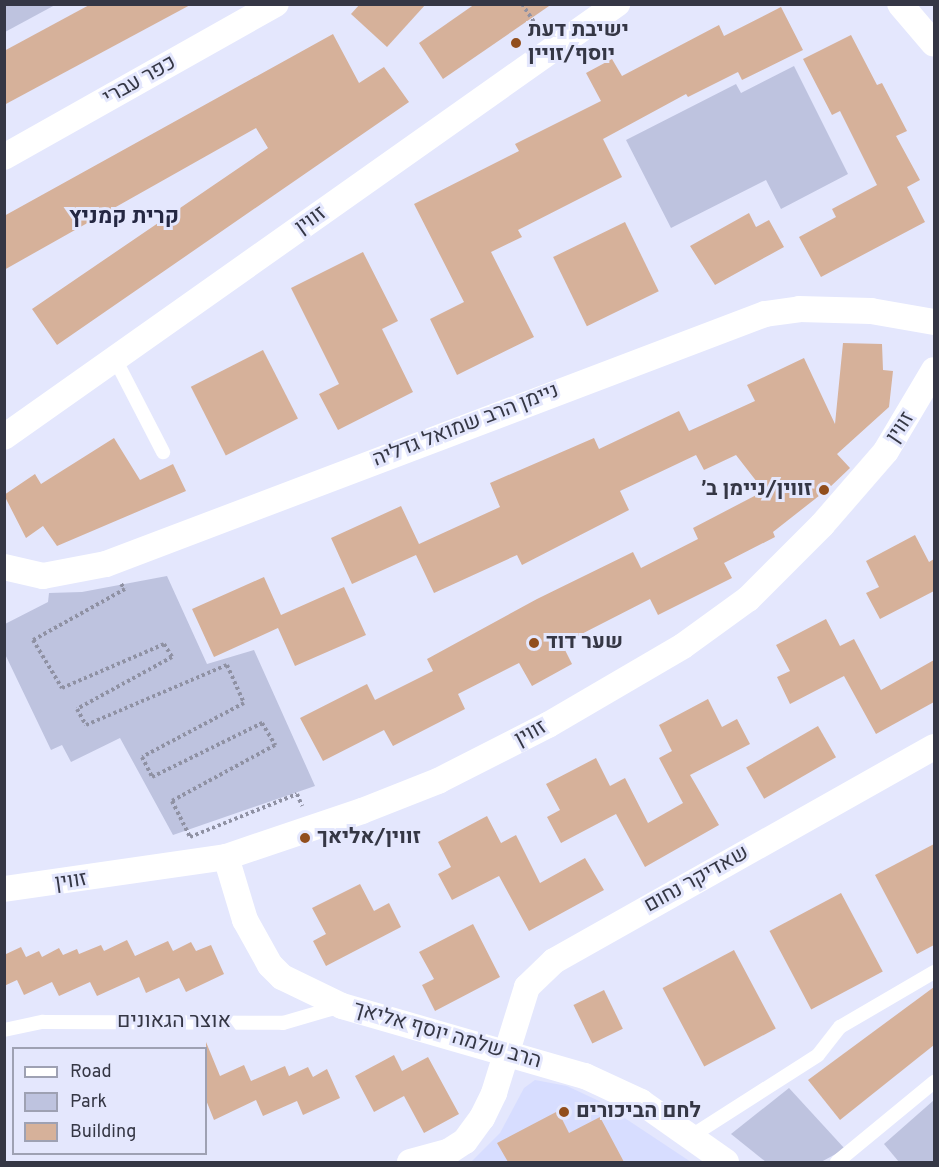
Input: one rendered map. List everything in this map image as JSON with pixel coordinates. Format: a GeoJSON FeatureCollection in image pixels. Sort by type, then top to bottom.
{"type":"FeatureCollection","features":[{"type":"Feature","properties":{"kind":"street","name":"כפר עברי"},"geometry":{"type":"LineString","coordinates":[[4,157],[276,4]]}},
{"type":"Feature","properties":{"kind":"street","name":"זווין"},"geometry":{"type":"LineString","coordinates":[[4,437],[617,4]]}},
{"type":"Feature","properties":{"kind":"street"},"geometry":{"type":"LineString","coordinates":[[900,4],[934,44]]}},
{"type":"Feature","properties":{"kind":"street","name":"ניימן הרב שמואל גדליה"},"geometry":{"type":"LineString","coordinates":[[4,567],[43,576],[106,564],[765,314],[799,309],[871,311],[934,322]]}},
{"type":"Feature","properties":{"kind":"street","name":"זווין"},"geometry":{"type":"LineString","coordinates":[[4,889],[226,857],[312,829],[484,759],[622,683],[717,622],[748,599],[858,485],[911,413],[934,370]]}},
{"type":"Feature","properties":{"kind":"street","name":"שאדיקר נחום"},"geometry":{"type":"LineString","coordinates":[[411,1162],[448,1152],[465,1141],[494,1093],[527,987],[554,961],[934,747]]}},
{"type":"Feature","properties":{"kind":"street","name":"הרב שלמה יוסף אליאך"},"geometry":{"type":"LineString","coordinates":[[226,857],[245,920],[270,965],[303,989],[342,1006],[505,1054],[555,1066],[610,1087],[641,1102],[726,1162]]}},
{"type":"Feature","properties":{"kind":"lane"},"geometry":{"type":"LineString","coordinates":[[115,359],[163,452]]}},
{"type":"Feature","properties":{"kind":"lane"},"geometry":{"type":"LineString","coordinates":[[690,1137],[818,1055],[840,1027],[934,972]]}},
{"type":"Feature","properties":{"kind":"lane","name":"אוצר הגאונים"},"geometry":{"type":"LineString","coordinates":[[4,1030],[43,1022],[283,1023],[306,1019],[342,1006]]}},
{"type":"Feature","properties":{"kind":"lane"},"geometry":{"type":"LineString","coordinates":[[837,1162],[934,1082]]}},
{"type":"Feature","properties":{"kind":"path"},"geometry":{"type":"LineString","coordinates":[[522,4],[553,49]]}},
{"type":"Feature","properties":{"kind":"path"},"geometry":{"type":"LineString","coordinates":[[106,564],[125,589],[33,639],[62,688],[164,644],[172,657],[77,709],[86,725],[227,665],[244,703],[142,758],[152,777],[262,723],[275,745],[172,801],[190,837],[297,794],[312,829]]}},
{"type":"Feature","properties":{"kind":"shaded area","name":"לחם הביכורים"},"geometry":{"type":"Polygon","coordinates":[[[535,1080],[567,1086],[599,1101],[691,1162],[471,1162],[500,1133],[524,1088],[535,1080]]]}},
{"type":"Feature","properties":{"kind":"green space"},"geometry":{"type":"Polygon","coordinates":[[[5,4],[55,4],[55,5],[5,32],[5,4]]]}},
{"type":"Feature","properties":{"kind":"green space"},"geometry":{"type":"Polygon","coordinates":[[[794,66],[848,174],[781,209],[766,180],[671,228],[626,140],[736,84],[741,93],[794,66]]]}},
{"type":"Feature","properties":{"kind":"green space"},"geometry":{"type":"Polygon","coordinates":[[[167,576],[207,664],[254,650],[315,786],[173,835],[120,738],[71,762],[62,745],[51,750],[4,652],[5,624],[48,602],[49,593],[82,592],[167,576]]]}},
{"type":"Feature","properties":{"kind":"green space"},"geometry":{"type":"Polygon","coordinates":[[[789,1088],[845,1149],[821,1162],[766,1162],[731,1134],[789,1088]]]}},
{"type":"Feature","properties":{"kind":"green space"},"geometry":{"type":"Polygon","coordinates":[[[934,1100],[934,1162],[899,1162],[884,1144],[934,1100]]]}},
{"type":"Feature","properties":{"kind":"building"},"geometry":{"type":"Polygon","coordinates":[[[91,4],[192,4],[4,105],[4,51],[91,4]]]}},
{"type":"Feature","properties":{"kind":"building"},"geometry":{"type":"Polygon","coordinates":[[[360,4],[426,4],[387,47],[351,14],[360,4]]]}},
{"type":"Feature","properties":{"kind":"building"},"geometry":{"type":"Polygon","coordinates":[[[475,4],[552,4],[443,79],[419,43],[475,4]]]}},
{"type":"Feature","properties":{"kind":"building"},"geometry":{"type":"Polygon","coordinates":[[[781,7],[803,50],[742,80],[738,72],[688,97],[686,94],[603,139],[622,177],[518,230],[522,237],[491,252],[534,337],[457,375],[430,319],[464,302],[414,204],[519,151],[515,144],[601,101],[586,73],[612,59],[622,76],[719,25],[724,36],[781,7]]]}},
{"type":"Feature","properties":{"kind":"building"},"geometry":{"type":"Polygon","coordinates":[[[333,34],[359,83],[384,67],[409,102],[57,345],[32,309],[268,148],[256,128],[4,270],[4,216],[333,34]]]}},
{"type":"Feature","properties":{"kind":"building"},"geometry":{"type":"Polygon","coordinates":[[[851,35],[877,85],[882,83],[907,131],[896,136],[920,180],[907,187],[925,222],[821,277],[799,237],[836,217],[832,209],[877,185],[840,111],[832,115],[803,59],[851,35]]]}},
{"type":"Feature","properties":{"kind":"building"},"geometry":{"type":"Polygon","coordinates":[[[749,213],[756,227],[769,220],[784,247],[715,285],[690,246],[749,213]]]}},
{"type":"Feature","properties":{"kind":"building"},"geometry":{"type":"Polygon","coordinates":[[[625,222],[659,291],[587,326],[553,257],[625,222]]]}},
{"type":"Feature","properties":{"kind":"building"},"geometry":{"type":"Polygon","coordinates":[[[363,252],[398,321],[382,329],[413,392],[338,430],[319,394],[339,384],[291,288],[363,252]]]}},
{"type":"Feature","properties":{"kind":"building"},"geometry":{"type":"Polygon","coordinates":[[[843,343],[882,344],[883,370],[893,371],[889,407],[837,454],[850,468],[829,488],[773,532],[775,537],[724,563],[732,578],[658,615],[650,599],[562,644],[572,664],[532,686],[519,663],[458,694],[465,709],[393,746],[384,730],[323,761],[300,718],[367,684],[375,700],[433,671],[427,659],[537,599],[633,552],[641,568],[698,539],[693,528],[764,491],[736,455],[704,470],[696,455],[620,491],[629,510],[522,565],[517,555],[434,593],[416,555],[352,584],[331,538],[401,506],[419,544],[500,507],[490,483],[594,438],[599,449],[679,411],[689,431],[755,401],[747,385],[804,358],[835,424],[843,343]]]}},
{"type":"Feature","properties":{"kind":"building"},"geometry":{"type":"Polygon","coordinates":[[[263,350],[298,419],[226,455],[191,387],[263,350]]]}},
{"type":"Feature","properties":{"kind":"building"},"geometry":{"type":"Polygon","coordinates":[[[114,438],[140,480],[173,464],[186,491],[57,546],[43,526],[26,538],[4,495],[35,474],[41,484],[114,438]]]}},
{"type":"Feature","properties":{"kind":"building"},"geometry":{"type":"Polygon","coordinates":[[[915,535],[929,562],[934,559],[934,591],[880,619],[866,593],[879,587],[866,561],[915,535]]]}},
{"type":"Feature","properties":{"kind":"building"},"geometry":{"type":"Polygon","coordinates":[[[264,577],[281,615],[344,587],[366,635],[295,666],[278,628],[214,657],[192,609],[264,577]]]}},
{"type":"Feature","properties":{"kind":"building"},"geometry":{"type":"Polygon","coordinates":[[[826,619],[840,646],[854,639],[881,690],[934,660],[934,702],[876,734],[844,676],[790,704],[777,677],[790,671],[776,645],[826,619]]]}},
{"type":"Feature","properties":{"kind":"building"},"geometry":{"type":"Polygon","coordinates":[[[708,699],[722,727],[737,719],[750,744],[690,775],[719,825],[645,867],[616,814],[561,843],[547,817],[560,810],[546,784],[596,758],[610,786],[625,778],[648,823],[683,803],[659,758],[672,751],[659,725],[708,699]]]}},
{"type":"Feature","properties":{"kind":"building"},"geometry":{"type":"Polygon","coordinates":[[[818,726],[836,757],[764,799],[746,768],[818,726]]]}},
{"type":"Feature","properties":{"kind":"building"},"geometry":{"type":"Polygon","coordinates":[[[487,816],[501,843],[516,835],[540,883],[585,858],[604,890],[529,931],[499,876],[452,900],[438,874],[451,867],[438,842],[487,816]]]}},
{"type":"Feature","properties":{"kind":"building"},"geometry":{"type":"Polygon","coordinates":[[[934,844],[934,945],[917,954],[875,875],[934,844]]]}},
{"type":"Feature","properties":{"kind":"building"},"geometry":{"type":"Polygon","coordinates":[[[360,884],[374,911],[389,903],[401,927],[326,966],[313,941],[326,934],[312,908],[360,884]]]}},
{"type":"Feature","properties":{"kind":"building"},"geometry":{"type":"Polygon","coordinates":[[[841,893],[883,972],[811,1010],[769,931],[841,893]]]}},
{"type":"Feature","properties":{"kind":"building"},"geometry":{"type":"Polygon","coordinates":[[[473,924],[500,977],[435,1011],[422,985],[434,979],[419,952],[473,924]]]}},
{"type":"Feature","properties":{"kind":"building"},"geometry":{"type":"Polygon","coordinates":[[[127,940],[135,956],[168,941],[173,951],[191,942],[196,951],[211,945],[224,974],[186,992],[179,978],[146,993],[139,977],[97,996],[90,982],[59,996],[52,982],[24,995],[17,980],[4,986],[4,955],[21,947],[26,957],[39,951],[42,957],[59,948],[63,955],[77,949],[79,954],[101,945],[104,951],[127,940]]]}},
{"type":"Feature","properties":{"kind":"building"},"geometry":{"type":"Polygon","coordinates":[[[734,950],[776,1029],[704,1067],[662,988],[734,950]]]}},
{"type":"Feature","properties":{"kind":"building"},"geometry":{"type":"Polygon","coordinates":[[[934,987],[934,1045],[840,1120],[808,1080],[934,987]]]}},
{"type":"Feature","properties":{"kind":"building"},"geometry":{"type":"Polygon","coordinates":[[[604,990],[623,1029],[592,1044],[573,1005],[604,990]]]}},
{"type":"Feature","properties":{"kind":"building"},"geometry":{"type":"Polygon","coordinates":[[[206,1042],[220,1076],[244,1065],[251,1081],[285,1066],[289,1076],[308,1067],[313,1077],[327,1069],[340,1098],[303,1115],[297,1101],[263,1116],[256,1100],[214,1120],[207,1102],[206,1042]]]}},
{"type":"Feature","properties":{"kind":"building"},"geometry":{"type":"Polygon","coordinates":[[[394,1055],[402,1071],[428,1057],[459,1114],[424,1133],[404,1096],[374,1112],[355,1076],[394,1055]]]}},
{"type":"Feature","properties":{"kind":"building"},"geometry":{"type":"Polygon","coordinates":[[[558,1111],[569,1133],[600,1117],[624,1162],[508,1162],[497,1143],[558,1111]]]}},
{"type":"Feature","properties":{"kind":"place","name":"ישיבת דעת יוסף/זויין"},"geometry":{"type":"Point","coordinates":[516,43]}},
{"type":"Feature","properties":{"kind":"place","name":"זווין/ניימן ב׳"},"geometry":{"type":"Point","coordinates":[824,490]}},
{"type":"Feature","properties":{"kind":"place","name":"שער דוד"},"geometry":{"type":"Point","coordinates":[534,643]}},
{"type":"Feature","properties":{"kind":"place","name":"זווין/אליאך"},"geometry":{"type":"Point","coordinates":[305,838]}},
{"type":"Feature","properties":{"kind":"place","name":"לחם הביכורים"},"geometry":{"type":"Point","coordinates":[564,1112]}},
{"type":"Feature","properties":{"kind":"district","name":"קרית קמניץ"},"geometry":{"type":"Point","coordinates":[124,218]}}]}
